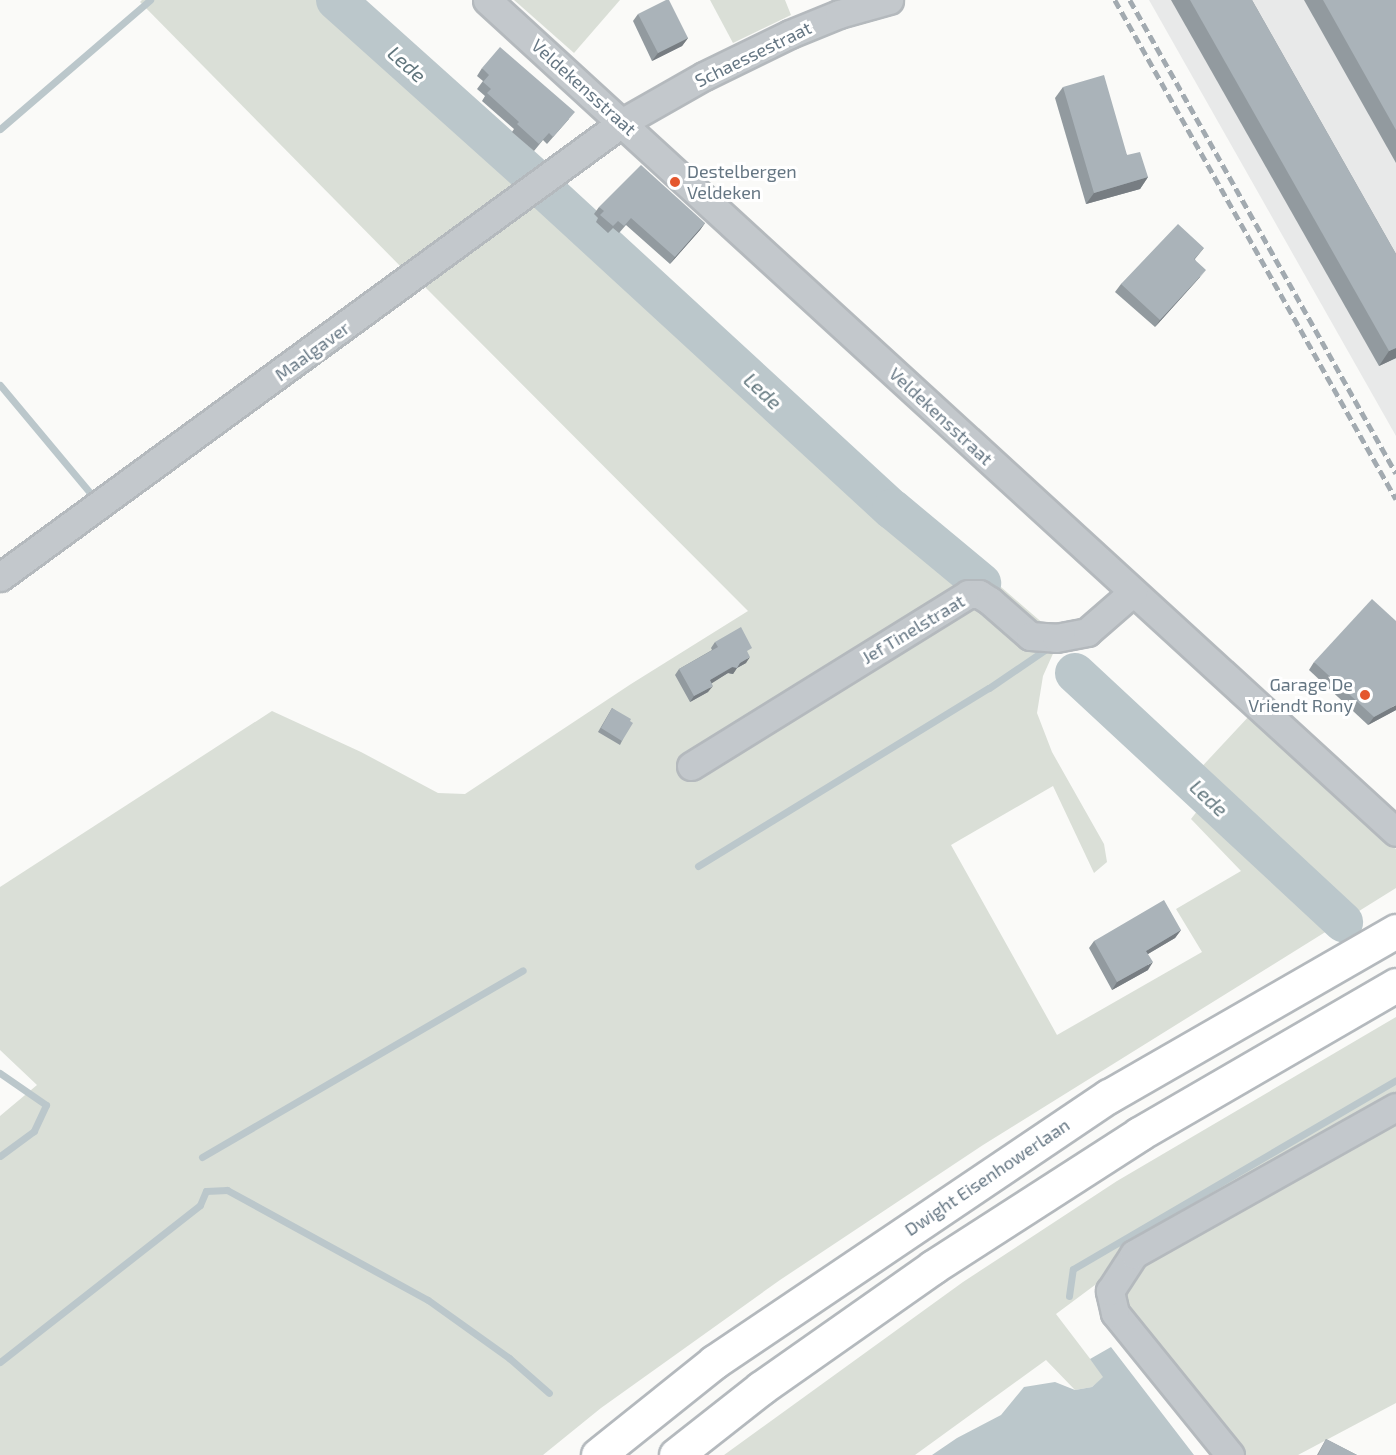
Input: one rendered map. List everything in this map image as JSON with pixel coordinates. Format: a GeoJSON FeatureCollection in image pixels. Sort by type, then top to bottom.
{"type":"FeatureCollection","features":[{"type":"Feature","properties":{"kind":"highway","name":"Dwight Eisenhowerlaan"},"geometry":{"type":"LineString","coordinates":[[598,1455],[714,1362],[1109,1096],[1396,931]]}},
{"type":"Feature","properties":{"kind":"highway"},"geometry":{"type":"LineString","coordinates":[[676,1455],[761,1388],[933,1267],[1139,1134],[1396,985]]}},
{"type":"Feature","properties":{"kind":"street","name":"Veldekensstraat"},"geometry":{"type":"LineString","coordinates":[[487,0],[1396,832]]}},
{"type":"Feature","properties":{"kind":"street","name":"Schaessestraat"},"geometry":{"type":"LineString","coordinates":[[623,123],[704,76],[790,34],[839,14],[889,0]]}},
{"type":"Feature","properties":{"kind":"street","name":"Maalgaver"},"geometry":{"type":"LineString","coordinates":[[0,577],[623,123]]}},
{"type":"Feature","properties":{"kind":"street","name":"Jef Tinelstraat"},"geometry":{"type":"LineString","coordinates":[[691,766],[968,594],[979,594],[990,601],[1030,636],[1056,638],[1087,632],[1133,592]]}},
{"type":"Feature","properties":{"kind":"street"},"geometry":{"type":"LineString","coordinates":[[1230,1455],[1114,1313],[1110,1292],[1134,1254],[1396,1107]]}},
{"type":"Feature","properties":{"kind":"shaded area"},"geometry":{"type":"Polygon","coordinates":[[[142,0],[350,0],[539,170],[408,274],[140,2],[142,0]]]}},
{"type":"Feature","properties":{"kind":"shaded area"},"geometry":{"type":"Polygon","coordinates":[[[514,0],[620,0],[574,53],[514,0]]]}},
{"type":"Feature","properties":{"kind":"shaded area"},"geometry":{"type":"Polygon","coordinates":[[[710,0],[785,0],[791,15],[733,43],[710,0]]]}},
{"type":"Feature","properties":{"kind":"shaded area"},"geometry":{"type":"Polygon","coordinates":[[[1149,0],[1396,0],[1396,436],[1149,0]]]}},
{"type":"Feature","properties":{"kind":"shaded area"},"geometry":{"type":"Polygon","coordinates":[[[561,182],[911,509],[1060,638],[1043,676],[1037,713],[1052,752],[1104,844],[1107,862],[1094,873],[1053,786],[951,845],[1057,1035],[1202,952],[1176,909],[1241,871],[1191,819],[1212,792],[1195,774],[1251,714],[1396,849],[1396,888],[983,1145],[780,1280],[601,1408],[543,1455],[0,1455],[0,1116],[37,1085],[0,1050],[0,887],[272,711],[361,752],[438,793],[465,794],[631,684],[748,611],[423,285],[561,182]]]}},
{"type":"Feature","properties":{"kind":"shaded area"},"geometry":{"type":"Polygon","coordinates":[[[1396,1017],[1396,1403],[1298,1455],[1242,1455],[1103,1279],[1056,1314],[1104,1377],[1092,1387],[1075,1390],[1046,1360],[915,1455],[724,1455],[963,1282],[1117,1181],[1396,1017]]]}},
{"type":"Feature","properties":{"kind":"shaded area"},"geometry":{"type":"Polygon","coordinates":[[[1111,1347],[1194,1455],[932,1455],[957,1438],[1001,1415],[1024,1387],[1055,1382],[1075,1390],[1092,1387],[1103,1377],[1090,1359],[1111,1347]]]}},
{"type":"Feature","properties":{"kind":"building"},"geometry":{"type":"Polygon","coordinates":[[[669,0],[688,38],[658,53],[638,14],[669,0]]]}},
{"type":"Feature","properties":{"kind":"building"},"geometry":{"type":"Polygon","coordinates":[[[1190,0],[1252,0],[1396,254],[1396,348],[1389,351],[1190,0]]]}},
{"type":"Feature","properties":{"kind":"building"},"geometry":{"type":"Polygon","coordinates":[[[1323,0],[1396,0],[1396,130],[1323,0]]]}},
{"type":"Feature","properties":{"kind":"building"},"geometry":{"type":"Polygon","coordinates":[[[500,47],[575,112],[553,137],[549,133],[539,144],[487,93],[491,89],[483,82],[489,75],[482,68],[500,47]]]}},
{"type":"Feature","properties":{"kind":"building"},"geometry":{"type":"Polygon","coordinates":[[[1104,75],[1127,155],[1140,152],[1148,177],[1094,193],[1063,87],[1104,75]]]}},
{"type":"Feature","properties":{"kind":"building"},"geometry":{"type":"Polygon","coordinates":[[[641,165],[705,223],[675,257],[631,218],[624,226],[618,221],[613,226],[600,215],[604,211],[599,207],[641,165]]]}},
{"type":"Feature","properties":{"kind":"building"},"geometry":{"type":"Polygon","coordinates":[[[1178,224],[1204,248],[1194,259],[1206,270],[1160,320],[1121,284],[1178,224]]]}},
{"type":"Feature","properties":{"kind":"building"},"geometry":{"type":"Polygon","coordinates":[[[1372,599],[1396,621],[1396,705],[1374,717],[1314,662],[1372,599]]]}},
{"type":"Feature","properties":{"kind":"building"},"geometry":{"type":"Polygon","coordinates":[[[741,627],[752,648],[747,651],[750,657],[740,663],[737,668],[732,667],[710,680],[713,686],[694,696],[679,669],[718,647],[715,642],[741,627]]]}},
{"type":"Feature","properties":{"kind":"building"},"geometry":{"type":"Polygon","coordinates":[[[612,708],[631,719],[633,723],[622,741],[601,728],[612,708]]]}},
{"type":"Feature","properties":{"kind":"building"},"geometry":{"type":"Polygon","coordinates":[[[1164,900],[1181,930],[1146,951],[1153,962],[1117,982],[1094,941],[1164,900]]]}},
{"type":"Feature","properties":{"kind":"building"},"geometry":{"type":"Polygon","coordinates":[[[1326,1439],[1357,1455],[1318,1455],[1326,1439]]]}},
{"type":"Feature","properties":{"kind":"waterway"},"geometry":{"type":"LineString","coordinates":[[0,129],[150,0]]}},
{"type":"Feature","properties":{"kind":"waterway","name":"Lede"},"geometry":{"type":"LineString","coordinates":[[336,0],[532,176]]}},
{"type":"Feature","properties":{"kind":"waterway","name":"Lede"},"geometry":{"type":"LineString","coordinates":[[549,194],[892,509],[981,583]]}},
{"type":"Feature","properties":{"kind":"waterway"},"geometry":{"type":"LineString","coordinates":[[0,385],[91,494]]}},
{"type":"Feature","properties":{"kind":"waterway"},"geometry":{"type":"LineString","coordinates":[[698,866],[989,688],[1049,647]]}},
{"type":"Feature","properties":{"kind":"waterway","name":"Lede"},"geometry":{"type":"LineString","coordinates":[[1075,673],[1343,922]]}},
{"type":"Feature","properties":{"kind":"waterway"},"geometry":{"type":"LineString","coordinates":[[202,1157],[523,970]]}},
{"type":"Feature","properties":{"kind":"waterway"},"geometry":{"type":"LineString","coordinates":[[0,1073],[46,1105],[34,1131],[0,1156]]}},
{"type":"Feature","properties":{"kind":"waterway"},"geometry":{"type":"LineString","coordinates":[[1069,1296],[1073,1269],[1396,1080]]}},
{"type":"Feature","properties":{"kind":"waterway"},"geometry":{"type":"LineString","coordinates":[[0,1362],[200,1205],[206,1191],[227,1190],[428,1300],[509,1358],[549,1393]]}},
{"type":"Feature","properties":{"kind":"railway"},"geometry":{"type":"LineString","coordinates":[[1115,0],[1396,499]]}},
{"type":"Feature","properties":{"kind":"railway"},"geometry":{"type":"LineString","coordinates":[[1130,0],[1396,473]]}},
{"type":"Feature","properties":{"kind":"place","name":"Destelbergen Veldeken"},"geometry":{"type":"Point","coordinates":[675,182]}},
{"type":"Feature","properties":{"kind":"place","name":"Garage De Vriendt Rony"},"geometry":{"type":"Point","coordinates":[1365,695]}}]}
